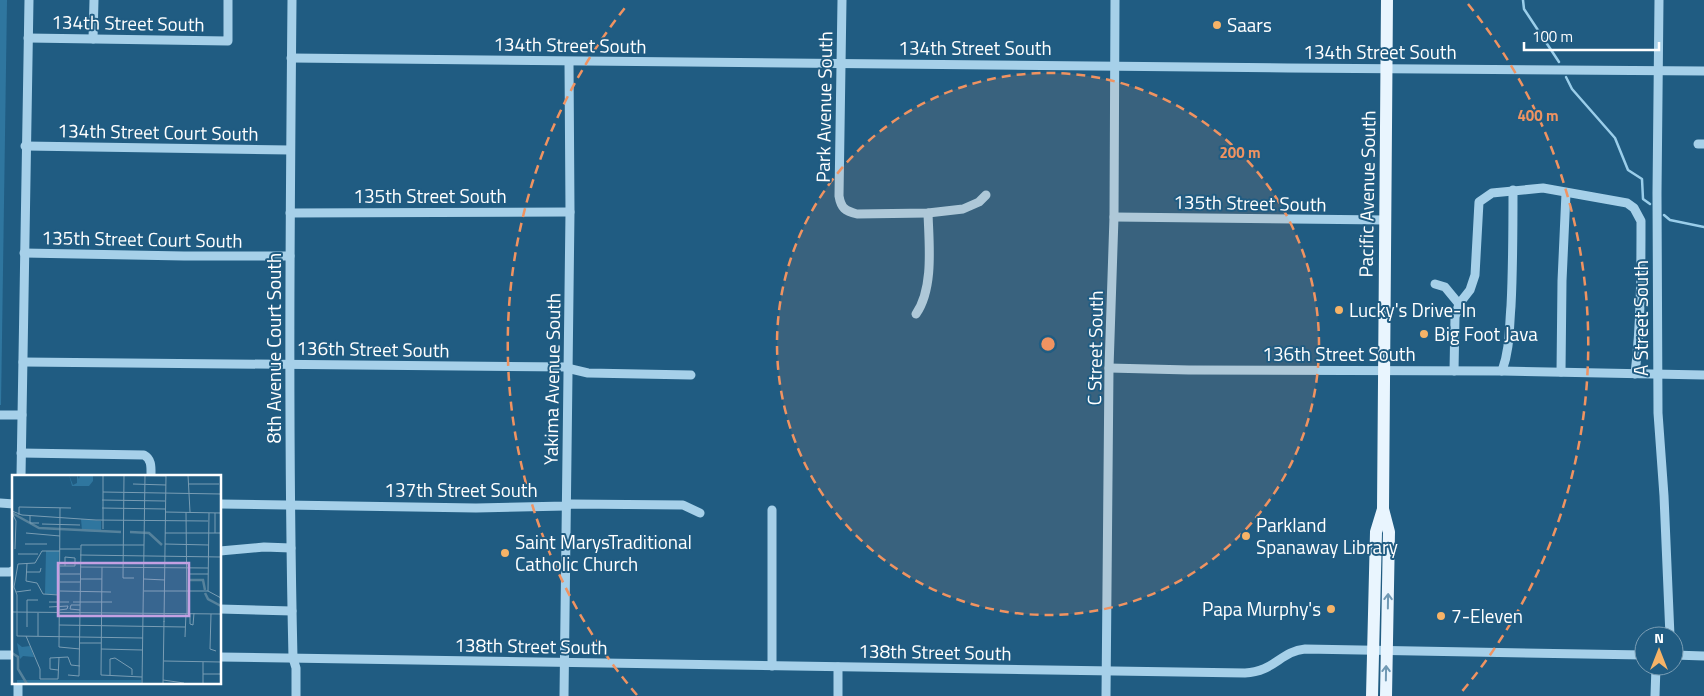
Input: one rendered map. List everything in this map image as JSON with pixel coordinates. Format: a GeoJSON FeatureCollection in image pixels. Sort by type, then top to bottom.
{"type":"FeatureCollection","features":[{"type":"Feature","properties":{"kind":"main road","name":"Pacific Avenue South"},"geometry":{"type":"LineString","coordinates":[[1386,696],[1389,532],[1383,509],[1387,0]]}},
{"type":"Feature","properties":{"kind":"main road","name":"Pacific Avenue South"},"geometry":{"type":"LineString","coordinates":[[1372,696],[1376,532],[1383,509]]}},
{"type":"Feature","properties":{"kind":"street"},"geometry":{"type":"LineString","coordinates":[[21,475],[25,146],[29,0]]}},
{"type":"Feature","properties":{"kind":"street"},"geometry":{"type":"LineString","coordinates":[[93,39],[94,0]]}},
{"type":"Feature","properties":{"kind":"street","name":"134th Street South"},"geometry":{"type":"LineString","coordinates":[[28,38],[228,40],[228,0]]}},
{"type":"Feature","properties":{"kind":"street","name":"8th Avenue Court South"},"geometry":{"type":"LineString","coordinates":[[292,0],[290,150],[291,548],[293,658],[296,668],[296,696]]}},
{"type":"Feature","properties":{"kind":"street","name":"Park Avenue South"},"geometry":{"type":"LineString","coordinates":[[842,0],[839,196],[842,208],[848,212],[862,214],[928,213]]}},
{"type":"Feature","properties":{"kind":"street","name":"C Street South"},"geometry":{"type":"LineString","coordinates":[[1106,696],[1109,368],[1114,217],[1115,0]]}},
{"type":"Feature","properties":{"kind":"street","name":"A Street South"},"geometry":{"type":"LineString","coordinates":[[1659,0],[1657,193],[1658,413],[1666,521],[1670,626]]}},
{"type":"Feature","properties":{"kind":"street","name":"134th Street South"},"geometry":{"type":"LineString","coordinates":[[291,58],[1704,71]]}},
{"type":"Feature","properties":{"kind":"street","name":"Yakima Avenue South"},"geometry":{"type":"LineString","coordinates":[[564,696],[570,212],[569,62]]}},
{"type":"Feature","properties":{"kind":"street","name":"134th Street Court South"},"geometry":{"type":"LineString","coordinates":[[25,146],[290,150]]}},
{"type":"Feature","properties":{"kind":"street"},"geometry":{"type":"LineString","coordinates":[[1454,371],[1455,318],[1459,304],[1470,290],[1475,275],[1479,202],[1492,193],[1543,188],[1566,194],[1627,203],[1637,212],[1641,221],[1641,281],[1639,341],[1635,374]]}},
{"type":"Feature","properties":{"kind":"street"},"geometry":{"type":"LineString","coordinates":[[1502,371],[1508,356],[1510,337],[1513,190]]}},
{"type":"Feature","properties":{"kind":"street"},"geometry":{"type":"LineString","coordinates":[[1561,372],[1562,281],[1566,194]]}},
{"type":"Feature","properties":{"kind":"street"},"geometry":{"type":"LineString","coordinates":[[916,314],[922,306],[927,288],[929,255],[928,213],[963,209],[979,202],[986,195]]}},
{"type":"Feature","properties":{"kind":"street","name":"135th Street South"},"geometry":{"type":"LineString","coordinates":[[290,213],[570,212]]}},
{"type":"Feature","properties":{"kind":"street","name":"135th Street South"},"geometry":{"type":"LineString","coordinates":[[1114,217],[1385,220]]}},
{"type":"Feature","properties":{"kind":"street","name":"135th Street Court South"},"geometry":{"type":"LineString","coordinates":[[24,253],[290,256]]}},
{"type":"Feature","properties":{"kind":"street"},"geometry":{"type":"LineString","coordinates":[[1435,284],[1446,287],[1459,304]]}},
{"type":"Feature","properties":{"kind":"street","name":"136th Street South"},"geometry":{"type":"LineString","coordinates":[[23,362],[568,367],[588,373],[691,375]]}},
{"type":"Feature","properties":{"kind":"street","name":"136th Street South"},"geometry":{"type":"LineString","coordinates":[[1109,368],[1502,371],[1704,375]]}},
{"type":"Feature","properties":{"kind":"street"},"geometry":{"type":"LineString","coordinates":[[0,416],[22,415]]}},
{"type":"Feature","properties":{"kind":"street"},"geometry":{"type":"LineString","coordinates":[[21,453],[144,455],[150,461],[151,475]]}},
{"type":"Feature","properties":{"kind":"street","name":"137th Street South"},"geometry":{"type":"LineString","coordinates":[[221,504],[476,508],[566,506],[571,504],[683,504],[700,513]]}},
{"type":"Feature","properties":{"kind":"street"},"geometry":{"type":"LineString","coordinates":[[772,510],[772,666]]}},
{"type":"Feature","properties":{"kind":"street"},"geometry":{"type":"LineString","coordinates":[[221,551],[264,547],[291,548]]}},
{"type":"Feature","properties":{"kind":"street"},"geometry":{"type":"LineString","coordinates":[[221,609],[292,611]]}},
{"type":"Feature","properties":{"kind":"street","name":"138th Street South"},"geometry":{"type":"LineString","coordinates":[[221,658],[1252,673],[1268,668],[1298,650],[1314,648],[1373,651],[1634,655]]}},
{"type":"Feature","properties":{"kind":"street"},"geometry":{"type":"LineString","coordinates":[[1684,655],[1704,656]]}},
{"type":"Feature","properties":{"kind":"street"},"geometry":{"type":"LineString","coordinates":[[838,667],[838,696]]}},
{"type":"Feature","properties":{"kind":"street"},"geometry":{"type":"LineString","coordinates":[[1655,696],[1656,676]]}},
{"type":"Feature","properties":{"kind":"shaded area"},"geometry":{"type":"Polygon","coordinates":[[[0,0],[7,0],[1,405],[0,405],[0,0]]]}},
{"type":"Feature","properties":{"kind":"waterway"},"geometry":{"type":"LineString","coordinates":[[1523,0],[1524,9],[1559,62]]}},
{"type":"Feature","properties":{"kind":"waterway"},"geometry":{"type":"LineString","coordinates":[[1566,77],[1572,89],[1615,138],[1628,170],[1642,179],[1643,199],[1650,204]]}},
{"type":"Feature","properties":{"kind":"waterway"},"geometry":{"type":"LineString","coordinates":[[1664,215],[1670,220],[1704,227]]}},
{"type":"Feature","properties":{"kind":"place","name":"Saars"},"geometry":{"type":"Point","coordinates":[1217,25]}},
{"type":"Feature","properties":{"kind":"place","name":"Lucky's Drive-In"},"geometry":{"type":"Point","coordinates":[1339,310]}},
{"type":"Feature","properties":{"kind":"place","name":"Big Foot Java"},"geometry":{"type":"Point","coordinates":[1424,334]}},
{"type":"Feature","properties":{"kind":"place","name":"Parkland Spanaway Library"},"geometry":{"type":"Point","coordinates":[1246,536]}},
{"type":"Feature","properties":{"kind":"place","name":"Saint MarysTraditional Catholic Church"},"geometry":{"type":"Point","coordinates":[505,553]}},
{"type":"Feature","properties":{"kind":"place","name":"Papa Murphy's"},"geometry":{"type":"Point","coordinates":[1331,609]}},
{"type":"Feature","properties":{"kind":"place","name":"7-Eleven"},"geometry":{"type":"Point","coordinates":[1441,616]}}]}
